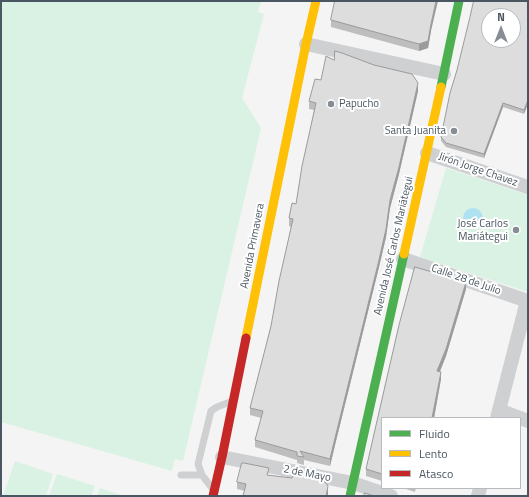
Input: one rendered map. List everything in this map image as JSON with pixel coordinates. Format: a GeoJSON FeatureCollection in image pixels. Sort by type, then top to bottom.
{"type":"FeatureCollection","features":[{"type":"Feature","properties":{"kind":"street","name":"Avenida Primavera"},"geometry":{"type":"LineString","coordinates":[[214,494],[316,1]]}},
{"type":"Feature","properties":{"kind":"street","name":"Avenida José Carlos Mariátegui"},"geometry":{"type":"LineString","coordinates":[[351,490],[427,152],[459,1]]}},
{"type":"Feature","properties":{"kind":"street"},"geometry":{"type":"LineString","coordinates":[[306,44],[444,74]]}},
{"type":"Feature","properties":{"kind":"street","name":"Jirón Jorge Chavez"},"geometry":{"type":"LineString","coordinates":[[427,152],[528,186]]}},
{"type":"Feature","properties":{"kind":"street","name":"Calle 28 de Julio"},"geometry":{"type":"LineString","coordinates":[[403,259],[528,301]]}},
{"type":"Feature","properties":{"kind":"street"},"geometry":{"type":"LineString","coordinates":[[511,417],[498,414],[528,301]]}},
{"type":"Feature","properties":{"kind":"street","name":"2 de Mayo"},"geometry":{"type":"LineString","coordinates":[[222,457],[351,490],[391,496]]}},
{"type":"Feature","properties":{"kind":"lane"},"geometry":{"type":"LineString","coordinates":[[307,8],[311,21]]}},
{"type":"Feature","properties":{"kind":"lane"},"geometry":{"type":"LineString","coordinates":[[214,494],[202,475],[198,464],[211,411],[234,400]]}},
{"type":"Feature","properties":{"kind":"lane"},"geometry":{"type":"LineString","coordinates":[[181,475],[202,475]]}},
{"type":"Feature","properties":{"kind":"green space"},"geometry":{"type":"Polygon","coordinates":[[[1,1],[261,1],[258,12],[264,14],[242,98],[261,128],[183,461],[175,459],[172,471],[1,422],[1,1]]]}},
{"type":"Feature","properties":{"kind":"green space"},"geometry":{"type":"Polygon","coordinates":[[[446,168],[528,195],[528,292],[420,257],[446,168]]]}},
{"type":"Feature","properties":{"kind":"green space"},"geometry":{"type":"Polygon","coordinates":[[[15,461],[53,474],[46,496],[3,496],[15,461]]]}},
{"type":"Feature","properties":{"kind":"green space"},"geometry":{"type":"Polygon","coordinates":[[[57,474],[95,486],[91,496],[49,496],[57,474]]]}},
{"type":"Feature","properties":{"kind":"green space"},"geometry":{"type":"Polygon","coordinates":[[[100,488],[124,496],[97,496],[100,488]]]}},
{"type":"Feature","properties":{"kind":"water"},"geometry":{"type":"Polygon","coordinates":[[[473,208],[480,211],[483,218],[480,225],[473,228],[466,225],[463,218],[466,211],[473,208]]]}},
{"type":"Feature","properties":{"kind":"building"},"geometry":{"type":"Polygon","coordinates":[[[335,1],[436,1],[428,41],[419,44],[331,20],[335,1]]]}},
{"type":"Feature","properties":{"kind":"building"},"geometry":{"type":"Polygon","coordinates":[[[474,1],[528,1],[528,100],[524,110],[503,103],[484,154],[446,143],[441,137],[450,93],[474,1]]]}},
{"type":"Feature","properties":{"kind":"building"},"geometry":{"type":"Polygon","coordinates":[[[335,51],[374,65],[412,74],[418,83],[390,200],[386,229],[379,260],[330,459],[300,451],[304,457],[297,456],[297,452],[255,440],[263,411],[250,408],[271,326],[279,281],[293,219],[289,218],[292,203],[296,204],[302,166],[316,103],[309,101],[315,79],[321,80],[326,56],[334,60],[335,51]]]}},
{"type":"Feature","properties":{"kind":"building"},"geometry":{"type":"Polygon","coordinates":[[[415,267],[466,282],[446,349],[437,371],[441,372],[432,417],[381,417],[381,474],[366,469],[399,325],[415,267]]]}},
{"type":"Feature","properties":{"kind":"building"},"geometry":{"type":"Polygon","coordinates":[[[242,463],[269,468],[267,475],[292,478],[294,473],[322,478],[328,486],[326,496],[243,496],[246,484],[237,482],[242,463]]]}},
{"type":"Feature","properties":{"kind":"building"},"geometry":{"type":"Polygon","coordinates":[[[365,493],[374,496],[364,496],[365,493]]]}},
{"type":"Feature","properties":{"kind":"traffic: fast"},"geometry":{"type":"LineString","coordinates":[[441,87],[459,1]]}},
{"type":"Feature","properties":{"kind":"traffic: fast"},"geometry":{"type":"LineString","coordinates":[[350,496],[404,254]]}},
{"type":"Feature","properties":{"kind":"traffic: slow"},"geometry":{"type":"LineString","coordinates":[[246,338],[316,1]]}},
{"type":"Feature","properties":{"kind":"traffic: slow"},"geometry":{"type":"LineString","coordinates":[[404,254],[441,87]]}},
{"type":"Feature","properties":{"kind":"traffic: jam"},"geometry":{"type":"LineString","coordinates":[[213,496],[246,338]]}},
{"type":"Feature","properties":{"kind":"place","name":"Papucho"},"geometry":{"type":"Point","coordinates":[331,104]}},
{"type":"Feature","properties":{"kind":"place","name":"Santa Juanita"},"geometry":{"type":"Point","coordinates":[454,131]}},
{"type":"Feature","properties":{"kind":"place","name":"José Carlos Mariátegui"},"geometry":{"type":"Point","coordinates":[516,230]}}]}
